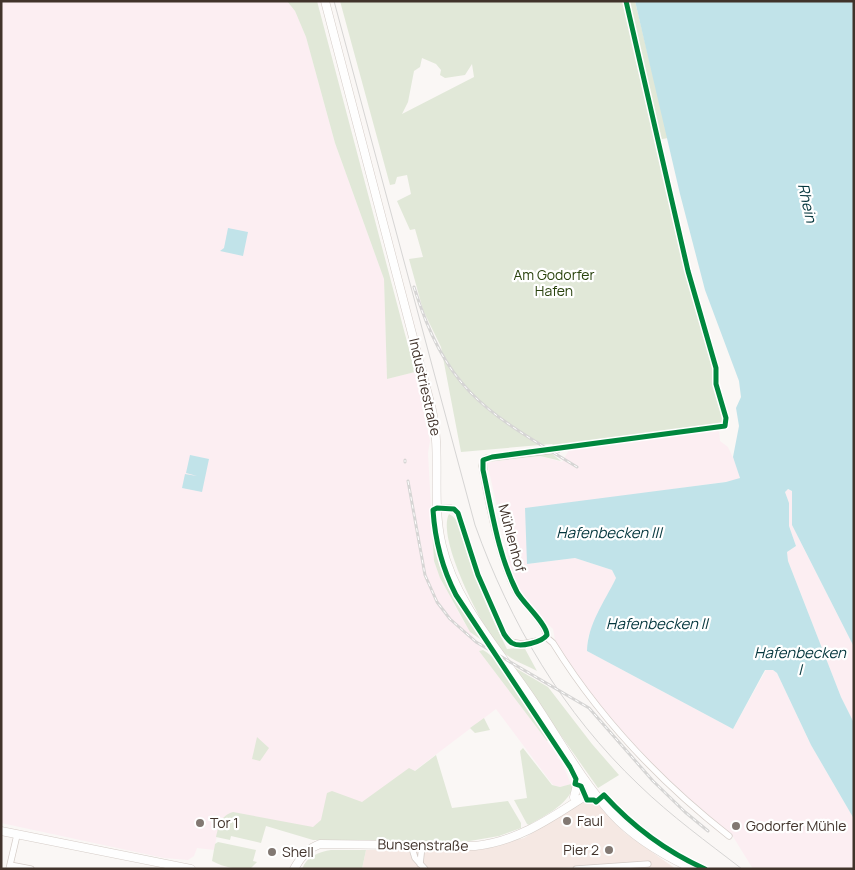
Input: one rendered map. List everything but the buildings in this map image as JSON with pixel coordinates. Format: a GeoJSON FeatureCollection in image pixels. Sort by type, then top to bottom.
{"type":"FeatureCollection","features":[{"type":"Feature","properties":{"kind":"main road","name":"Industriestraße"},"geometry":{"type":"LineString","coordinates":[[325,1],[432,410],[438,444],[437,508],[442,547],[456,588],[591,788],[612,814],[639,838],[671,859],[693,869]]}},
{"type":"Feature","properties":{"kind":"main road"},"geometry":{"type":"LineString","coordinates":[[567,753],[578,778],[574,797]]}},
{"type":"Feature","properties":{"kind":"main road","name":"Bunsenstraße"},"geometry":{"type":"LineString","coordinates":[[556,814],[574,797],[591,788]]}},
{"type":"Feature","properties":{"kind":"main road","name":"Bunsenstraße"},"geometry":{"type":"LineString","coordinates":[[294,869],[306,852],[320,844],[422,846],[492,844],[529,832],[591,788]]}},
{"type":"Feature","properties":{"kind":"main road"},"geometry":{"type":"LineString","coordinates":[[1,831],[172,867],[191,869]]}},
{"type":"Feature","properties":{"kind":"street","name":"Mühlenhof"},"geometry":{"type":"LineString","coordinates":[[557,450],[483,460],[482,466],[509,575],[518,594],[545,627],[546,637],[553,643],[592,701],[625,742],[663,780],[729,836]]}},
{"type":"Feature","properties":{"kind":"street"},"geometry":{"type":"LineString","coordinates":[[437,508],[451,508],[458,513],[478,575],[504,634],[510,642],[522,644],[546,637]]}},
{"type":"Feature","properties":{"kind":"street"},"geometry":{"type":"LineString","coordinates":[[17,835],[9,867],[31,869]]}},
{"type":"Feature","properties":{"kind":"street"},"geometry":{"type":"LineString","coordinates":[[411,845],[412,852],[423,867]]}},
{"type":"Feature","properties":{"kind":"street"},"geometry":{"type":"LineString","coordinates":[[422,846],[423,867]]}},
{"type":"Feature","properties":{"kind":"street"},"geometry":{"type":"LineString","coordinates":[[576,869],[648,864]]}},
{"type":"Feature","properties":{"kind":"shaded area"},"geometry":{"type":"Polygon","coordinates":[[[1,1],[287,1],[295,11],[306,37],[335,143],[384,279],[387,379],[415,372],[430,441],[428,453],[434,561],[440,578],[462,619],[482,650],[479,651],[558,756],[557,758],[561,761],[571,784],[560,787],[553,785],[496,709],[326,838],[235,818],[219,825],[214,850],[197,848],[194,856],[188,860],[164,858],[1,823],[1,1]]]}},
{"type":"Feature","properties":{"kind":"shaded area"},"geometry":{"type":"Polygon","coordinates":[[[719,429],[720,441],[728,447],[740,473],[739,480],[608,498],[527,564],[575,558],[612,570],[616,578],[588,637],[587,651],[733,729],[766,670],[773,670],[777,673],[811,745],[854,819],[854,869],[753,869],[732,835],[670,783],[610,721],[570,665],[555,640],[553,629],[528,606],[512,574],[487,462],[540,456],[562,462],[569,450],[719,429]]]}},
{"type":"Feature","properties":{"kind":"shaded area"},"geometry":{"type":"Polygon","coordinates":[[[786,489],[792,491],[792,525],[854,647],[854,723],[841,697],[788,561],[787,552],[796,546],[789,526],[789,503],[785,492],[786,489]]]}},
{"type":"Feature","properties":{"kind":"shaded area"},"geometry":{"type":"Polygon","coordinates":[[[590,800],[594,801],[625,833],[676,869],[588,869],[587,866],[542,869],[362,869],[366,850],[476,850],[524,838],[581,803],[590,800]]]}},
{"type":"Feature","properties":{"kind":"green space"},"geometry":{"type":"Polygon","coordinates":[[[287,1],[317,1],[415,372],[387,379],[384,279],[335,143],[306,37],[295,11],[287,1]]]}},
{"type":"Feature","properties":{"kind":"green space","name":"Am Godorfer Hafen"},"geometry":{"type":"Polygon","coordinates":[[[340,1],[635,1],[668,138],[657,140],[664,174],[688,274],[725,407],[723,409],[728,421],[726,425],[558,449],[552,444],[461,452],[441,347],[423,310],[409,259],[423,257],[415,229],[410,230],[397,201],[411,194],[407,175],[397,177],[395,184],[390,185],[340,1]],[[422,58],[420,67],[414,71],[408,102],[402,114],[474,77],[472,64],[465,75],[445,78],[440,75],[441,70],[436,64],[422,58]]]}},
{"type":"Feature","properties":{"kind":"green space"},"geometry":{"type":"Polygon","coordinates":[[[550,452],[561,461],[540,456],[487,462],[488,460],[550,452]]]}},
{"type":"Feature","properties":{"kind":"green space"},"geometry":{"type":"Polygon","coordinates":[[[449,514],[455,518],[459,525],[477,582],[507,649],[524,647],[537,671],[504,653],[483,623],[455,562],[449,542],[447,526],[449,514]]]}},
{"type":"Feature","properties":{"kind":"green space"},"geometry":{"type":"Polygon","coordinates":[[[432,529],[440,560],[452,588],[483,641],[470,632],[440,578],[434,561],[432,529]]]}},
{"type":"Feature","properties":{"kind":"green space"},"geometry":{"type":"Polygon","coordinates":[[[483,650],[493,657],[520,690],[550,738],[547,741],[479,651],[483,650]]]}},
{"type":"Feature","properties":{"kind":"green space"},"geometry":{"type":"Polygon","coordinates":[[[512,666],[548,687],[592,744],[619,775],[598,788],[512,666]]]}},
{"type":"Feature","properties":{"kind":"green space"},"geometry":{"type":"Polygon","coordinates":[[[484,718],[490,730],[475,733],[470,728],[484,718]]]}},
{"type":"Feature","properties":{"kind":"green space"},"geometry":{"type":"Polygon","coordinates":[[[257,737],[269,748],[260,761],[252,759],[257,737]]]}},
{"type":"Feature","properties":{"kind":"green space"},"geometry":{"type":"Polygon","coordinates":[[[523,748],[552,785],[560,787],[571,784],[573,788],[560,805],[529,825],[514,800],[527,798],[520,751],[523,748]]]}},
{"type":"Feature","properties":{"kind":"green space"},"geometry":{"type":"Polygon","coordinates":[[[436,755],[452,808],[508,801],[521,823],[521,828],[499,836],[464,842],[313,840],[266,826],[261,843],[231,836],[230,840],[216,837],[219,825],[225,816],[233,812],[313,827],[321,820],[327,793],[332,791],[362,802],[409,768],[415,771],[436,755]]]}},
{"type":"Feature","properties":{"kind":"green space"},"geometry":{"type":"Polygon","coordinates":[[[218,842],[256,850],[253,861],[257,862],[250,869],[245,869],[226,867],[212,861],[215,844],[218,842]]]}},
{"type":"Feature","properties":{"kind":"green space"},"geometry":{"type":"Polygon","coordinates":[[[331,850],[366,850],[362,869],[302,869],[314,855],[331,850]]]}},
{"type":"Feature","properties":{"kind":"water"},"geometry":{"type":"Polygon","coordinates":[[[635,1],[854,1],[854,647],[792,525],[792,491],[788,489],[785,492],[789,503],[789,526],[796,546],[787,552],[788,561],[841,697],[854,723],[854,819],[811,745],[777,673],[773,670],[765,670],[733,729],[587,651],[593,622],[616,578],[612,570],[575,558],[527,564],[525,508],[726,482],[740,478],[733,457],[739,426],[736,408],[741,397],[739,381],[705,290],[680,194],[635,1]]]}},
{"type":"Feature","properties":{"kind":"water"},"geometry":{"type":"Polygon","coordinates":[[[228,228],[248,232],[243,256],[220,251],[224,248],[228,228]]]}},
{"type":"Feature","properties":{"kind":"water"},"geometry":{"type":"Polygon","coordinates":[[[190,455],[209,459],[202,492],[182,488],[185,474],[197,476],[186,473],[190,455]]]}},
{"type":"Feature","properties":{"kind":"tram line"},"geometry":{"type":"LineString","coordinates":[[334,1],[475,525],[505,597],[542,665],[586,728],[639,785],[689,828],[742,869]]}},
{"type":"Feature","properties":{"kind":"railway"},"geometry":{"type":"LineString","coordinates":[[414,287],[427,323],[441,352],[456,376],[474,396],[518,431],[577,467]]}},
{"type":"Feature","properties":{"kind":"railway"},"geometry":{"type":"LineString","coordinates":[[408,481],[425,575],[437,602],[450,619],[476,642],[589,708],[653,781],[708,831]]}},
{"type":"Feature","properties":{"kind":"cycle path"},"geometry":{"type":"LineString","coordinates":[[626,1],[688,271],[716,368],[716,384],[726,418],[725,426],[492,457],[483,460],[483,470],[500,548],[510,578],[517,592],[546,630],[547,635],[536,642],[520,645],[512,643],[504,634],[478,575],[458,513],[454,509],[437,508],[433,510],[434,521],[437,543],[443,564],[456,595],[570,767],[576,779],[575,784],[581,786],[587,800],[594,800],[596,802],[604,795],[651,838],[705,869]]}},
{"type":"Feature","properties":{"kind":"place","name":"Faul"},"geometry":{"type":"Point","coordinates":[567,821]}},
{"type":"Feature","properties":{"kind":"place","name":"Tor 1"},"geometry":{"type":"Point","coordinates":[200,823]}},
{"type":"Feature","properties":{"kind":"place","name":"Godorfer Mühle"},"geometry":{"type":"Point","coordinates":[736,826]}},
{"type":"Feature","properties":{"kind":"place","name":"Pier 2"},"geometry":{"type":"Point","coordinates":[609,850]}},
{"type":"Feature","properties":{"kind":"place","name":"Shell"},"geometry":{"type":"Point","coordinates":[272,852]}},
{"type":"Feature","properties":{"kind":"water label","name":"Rhein"},"geometry":{"type":"Point","coordinates":[807,203]}},
{"type":"Feature","properties":{"kind":"water label","name":"Hafenbecken III"},"geometry":{"type":"Point","coordinates":[609,533]}},
{"type":"Feature","properties":{"kind":"water label","name":"Hafenbecken II"},"geometry":{"type":"Point","coordinates":[657,624]}},
{"type":"Feature","properties":{"kind":"water label","name":"Hafenbecken I"},"geometry":{"type":"Point","coordinates":[800,662]}}]}
